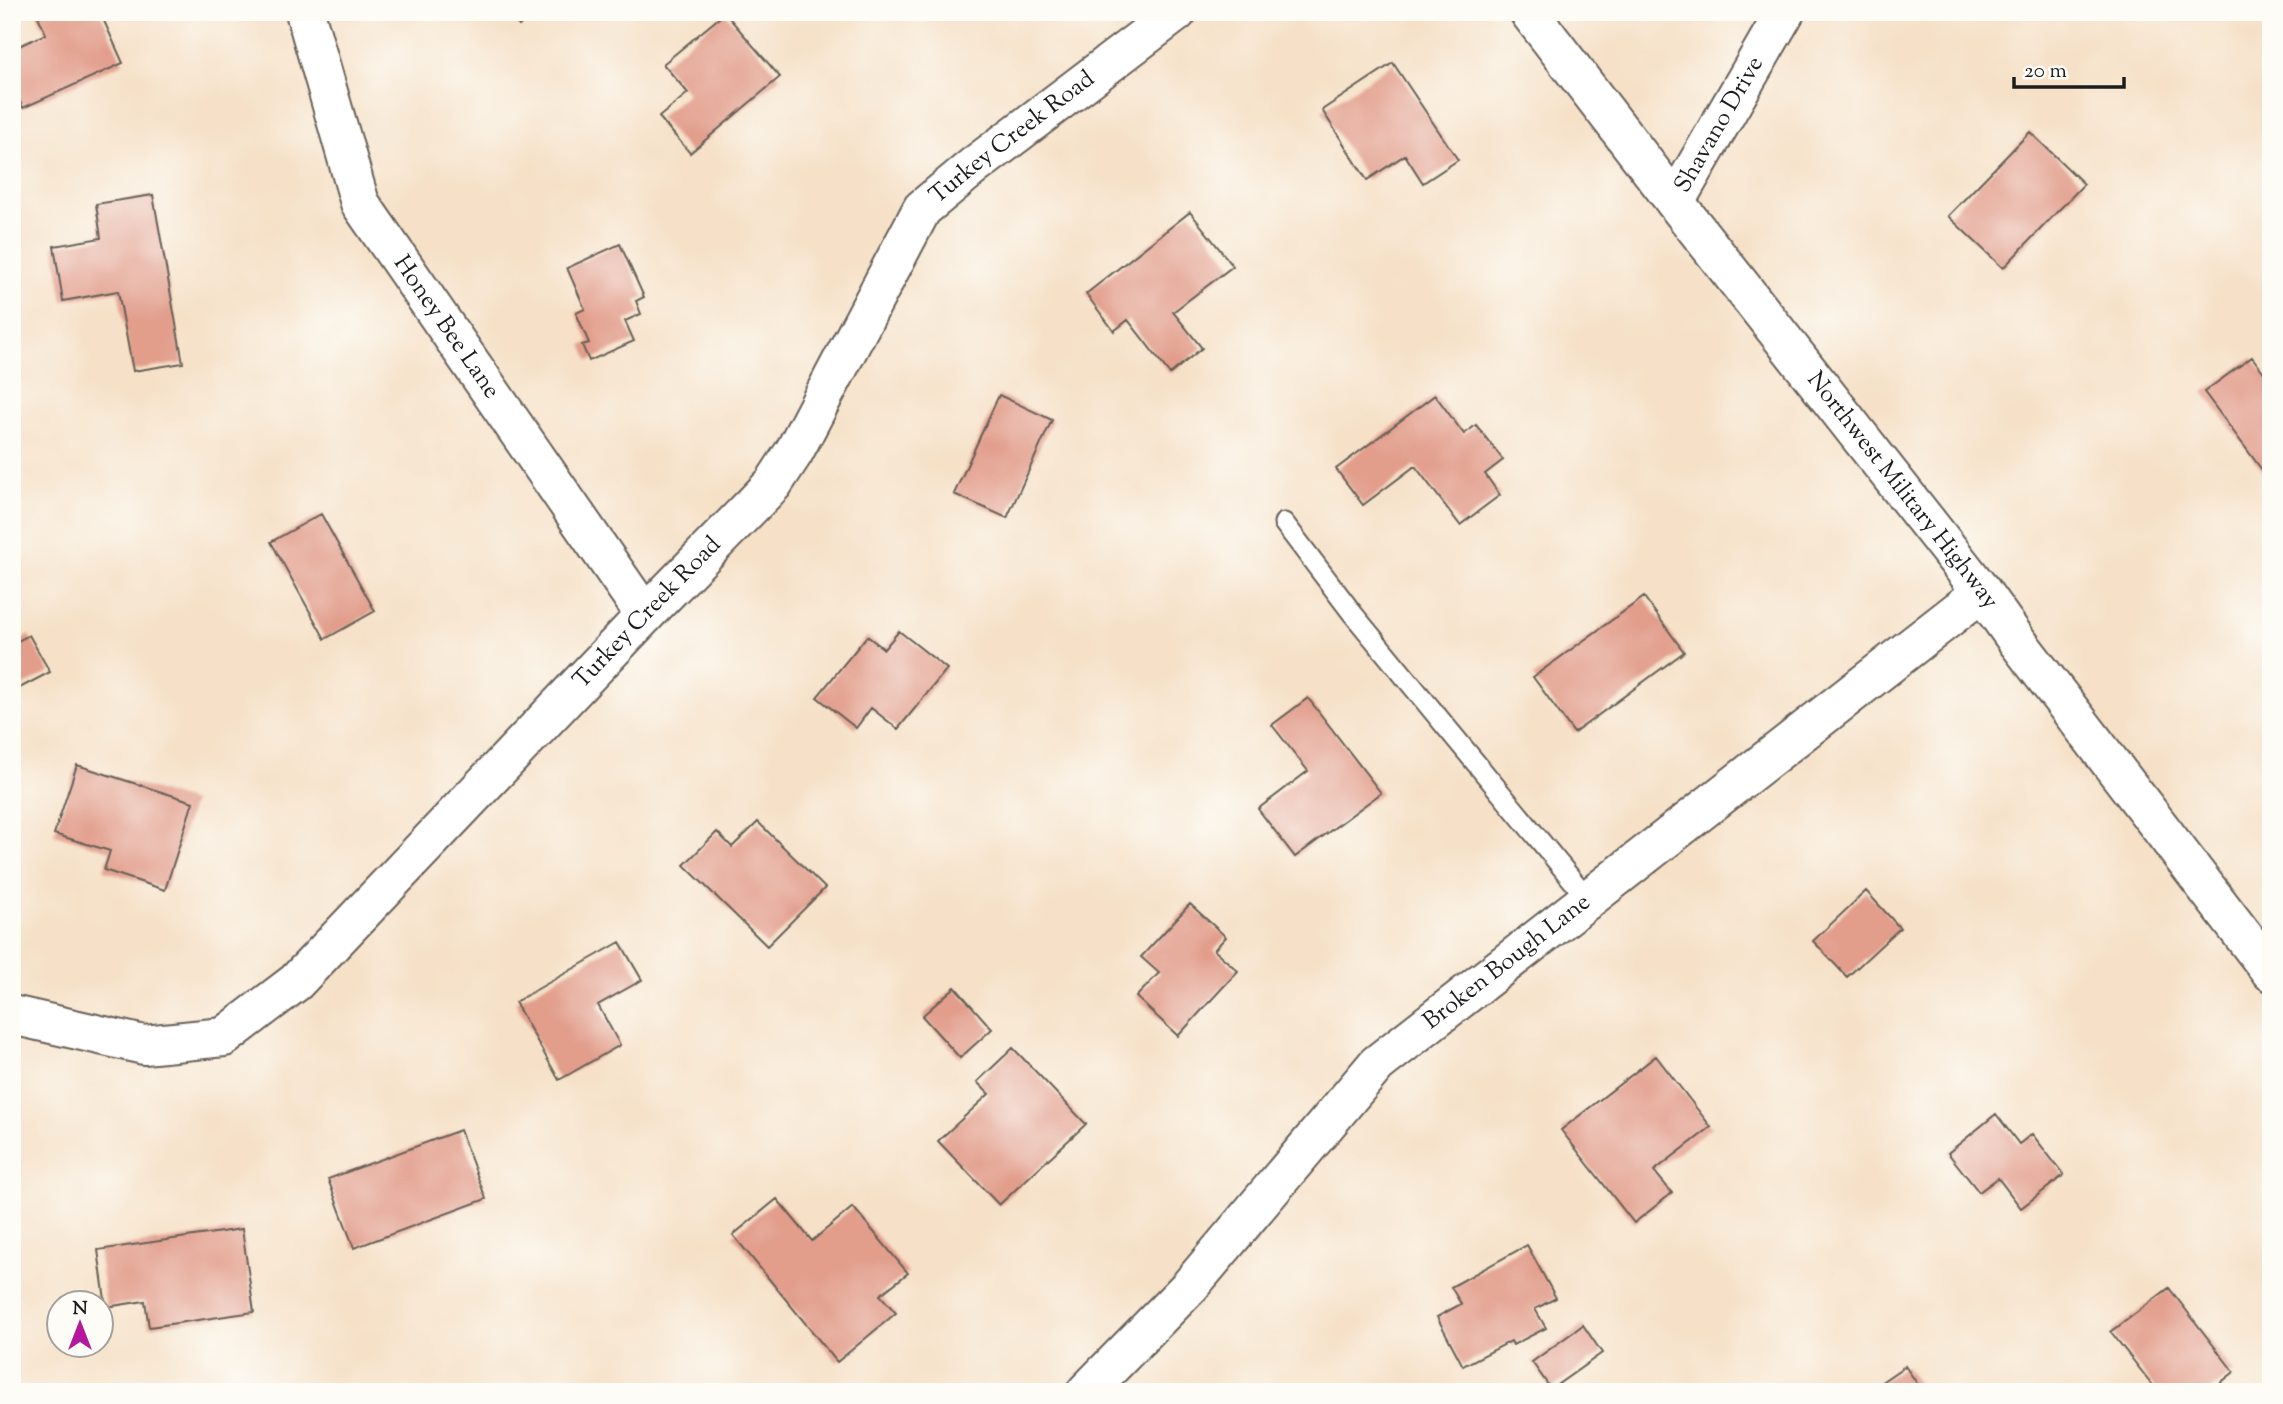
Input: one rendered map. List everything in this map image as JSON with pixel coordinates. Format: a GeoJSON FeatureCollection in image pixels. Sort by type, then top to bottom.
{"type":"FeatureCollection","features":[{"type":"Feature","properties":{"kind":"street","name":"Honey Bee Lane"},"geometry":{"type":"LineString","coordinates":[[305,12],[360,203],[645,615]]}},
{"type":"Feature","properties":{"kind":"street","name":"Turkey Creek Road"},"geometry":{"type":"LineString","coordinates":[[12,1015],[144,1045],[224,1037],[296,982],[773,484],[794,452],[922,209],[974,166],[1177,12]]}},
{"type":"Feature","properties":{"kind":"street","name":"Northwest Military Highway"},"geometry":{"type":"LineString","coordinates":[[1530,12],[1675,202],[1982,592],[2271,972]]}},
{"type":"Feature","properties":{"kind":"street","name":"Shavano Drive"},"geometry":{"type":"LineString","coordinates":[[1675,202],[1785,12]]}},
{"type":"Feature","properties":{"kind":"street","name":"Broken Bough Lane"},"geometry":{"type":"LineString","coordinates":[[1086,1392],[1189,1287],[1377,1063],[1982,592]]}},
{"type":"Feature","properties":{"kind":"lane"},"geometry":{"type":"LineString","coordinates":[[1284,523],[1353,614],[1588,899]]}},
{"type":"Feature","properties":{"kind":"building"},"geometry":{"type":"Polygon","coordinates":[[[36,12],[100,12],[123,63],[23,108],[12,85],[12,49],[46,34],[36,12]]]}},
{"type":"Feature","properties":{"kind":"building"},"geometry":{"type":"Polygon","coordinates":[[[508,12],[535,12],[519,26],[508,12]]]}},
{"type":"Feature","properties":{"kind":"building"},"geometry":{"type":"Polygon","coordinates":[[[725,13],[780,77],[690,153],[659,117],[688,93],[663,64],[725,13]]]}},
{"type":"Feature","properties":{"kind":"building"},"geometry":{"type":"Polygon","coordinates":[[[1393,63],[1458,160],[1423,183],[1405,155],[1367,180],[1322,110],[1393,63]]]}},
{"type":"Feature","properties":{"kind":"building"},"geometry":{"type":"Polygon","coordinates":[[[2030,132],[2084,184],[2003,268],[1948,216],[2030,132]]]}},
{"type":"Feature","properties":{"kind":"building"},"geometry":{"type":"Polygon","coordinates":[[[153,195],[183,363],[133,371],[118,291],[63,301],[54,246],[101,238],[96,204],[153,195]]]}},
{"type":"Feature","properties":{"kind":"building"},"geometry":{"type":"Polygon","coordinates":[[[1190,212],[1233,266],[1173,312],[1202,348],[1170,374],[1128,320],[1114,331],[1086,294],[1190,212]]]}},
{"type":"Feature","properties":{"kind":"building"},"geometry":{"type":"Polygon","coordinates":[[[620,244],[644,297],[636,301],[641,314],[625,321],[634,341],[589,361],[582,345],[589,343],[576,313],[585,309],[567,268],[620,244]]]}},
{"type":"Feature","properties":{"kind":"building"},"geometry":{"type":"Polygon","coordinates":[[[2252,357],[2271,382],[2271,482],[2204,392],[2252,357]]]}},
{"type":"Feature","properties":{"kind":"building"},"geometry":{"type":"Polygon","coordinates":[[[999,395],[1052,420],[1007,518],[954,494],[999,395]]]}},
{"type":"Feature","properties":{"kind":"building"},"geometry":{"type":"Polygon","coordinates":[[[1435,395],[1464,434],[1476,425],[1503,460],[1485,474],[1500,495],[1460,525],[1415,466],[1363,505],[1336,469],[1435,395]]]}},
{"type":"Feature","properties":{"kind":"building"},"geometry":{"type":"Polygon","coordinates":[[[321,514],[375,611],[325,639],[271,542],[321,514]]]}},
{"type":"Feature","properties":{"kind":"building"},"geometry":{"type":"Polygon","coordinates":[[[1644,597],[1684,652],[1574,733],[1533,677],[1644,597]]]}},
{"type":"Feature","properties":{"kind":"building"},"geometry":{"type":"Polygon","coordinates":[[[899,631],[947,669],[898,729],[871,708],[856,728],[817,697],[867,636],[884,649],[899,631]]]}},
{"type":"Feature","properties":{"kind":"building"},"geometry":{"type":"Polygon","coordinates":[[[29,635],[50,672],[12,692],[12,644],[29,635]]]}},
{"type":"Feature","properties":{"kind":"building"},"geometry":{"type":"Polygon","coordinates":[[[1308,698],[1381,793],[1295,857],[1258,809],[1308,771],[1272,725],[1308,698]]]}},
{"type":"Feature","properties":{"kind":"building"},"geometry":{"type":"Polygon","coordinates":[[[77,765],[193,802],[165,890],[104,870],[110,851],[54,834],[77,765]]]}},
{"type":"Feature","properties":{"kind":"building"},"geometry":{"type":"Polygon","coordinates":[[[758,822],[825,888],[767,946],[684,865],[717,832],[732,847],[758,822]]]}},
{"type":"Feature","properties":{"kind":"building"},"geometry":{"type":"Polygon","coordinates":[[[1866,891],[1900,928],[1847,977],[1813,941],[1866,891]]]}},
{"type":"Feature","properties":{"kind":"building"},"geometry":{"type":"Polygon","coordinates":[[[1190,904],[1226,937],[1214,950],[1238,971],[1178,1036],[1136,997],[1159,973],[1141,957],[1190,904]]]}},
{"type":"Feature","properties":{"kind":"building"},"geometry":{"type":"Polygon","coordinates":[[[620,942],[642,980],[598,1005],[620,1045],[559,1080],[515,1002],[620,942]]]}},
{"type":"Feature","properties":{"kind":"building"},"geometry":{"type":"Polygon","coordinates":[[[955,987],[992,1029],[960,1058],[922,1016],[955,987]]]}},
{"type":"Feature","properties":{"kind":"building"},"geometry":{"type":"Polygon","coordinates":[[[1013,1048],[1086,1124],[999,1205],[938,1141],[989,1094],[977,1082],[1013,1048]]]}},
{"type":"Feature","properties":{"kind":"building"},"geometry":{"type":"Polygon","coordinates":[[[1656,1056],[1711,1127],[1654,1171],[1672,1193],[1634,1223],[1561,1130],[1656,1056]]]}},
{"type":"Feature","properties":{"kind":"building"},"geometry":{"type":"Polygon","coordinates":[[[1996,1114],[2019,1144],[2032,1134],[2064,1175],[2021,1208],[1998,1178],[1979,1192],[1948,1153],[1996,1114]]]}},
{"type":"Feature","properties":{"kind":"building"},"geometry":{"type":"Polygon","coordinates":[[[460,1130],[486,1199],[354,1248],[328,1179],[460,1130]]]}},
{"type":"Feature","properties":{"kind":"building"},"geometry":{"type":"Polygon","coordinates":[[[777,1199],[812,1241],[853,1207],[908,1273],[880,1295],[896,1313],[837,1362],[733,1235],[777,1199]]]}},
{"type":"Feature","properties":{"kind":"building"},"geometry":{"type":"Polygon","coordinates":[[[242,1229],[254,1312],[149,1327],[145,1301],[116,1305],[116,1288],[103,1288],[98,1250],[242,1229]]]}},
{"type":"Feature","properties":{"kind":"building"},"geometry":{"type":"Polygon","coordinates":[[[1527,1245],[1556,1298],[1535,1309],[1546,1328],[1513,1345],[1511,1341],[1463,1366],[1437,1317],[1461,1304],[1451,1287],[1527,1245]]]}},
{"type":"Feature","properties":{"kind":"building"},"geometry":{"type":"Polygon","coordinates":[[[2169,1288],[2234,1372],[2209,1392],[2158,1392],[2111,1332],[2169,1288]]]}},
{"type":"Feature","properties":{"kind":"building"},"geometry":{"type":"Polygon","coordinates":[[[1583,1325],[1602,1353],[1551,1389],[1532,1362],[1583,1325]]]}},
{"type":"Feature","properties":{"kind":"building"},"geometry":{"type":"Polygon","coordinates":[[[1905,1366],[1923,1392],[1867,1392],[1905,1366]]]}}]}
